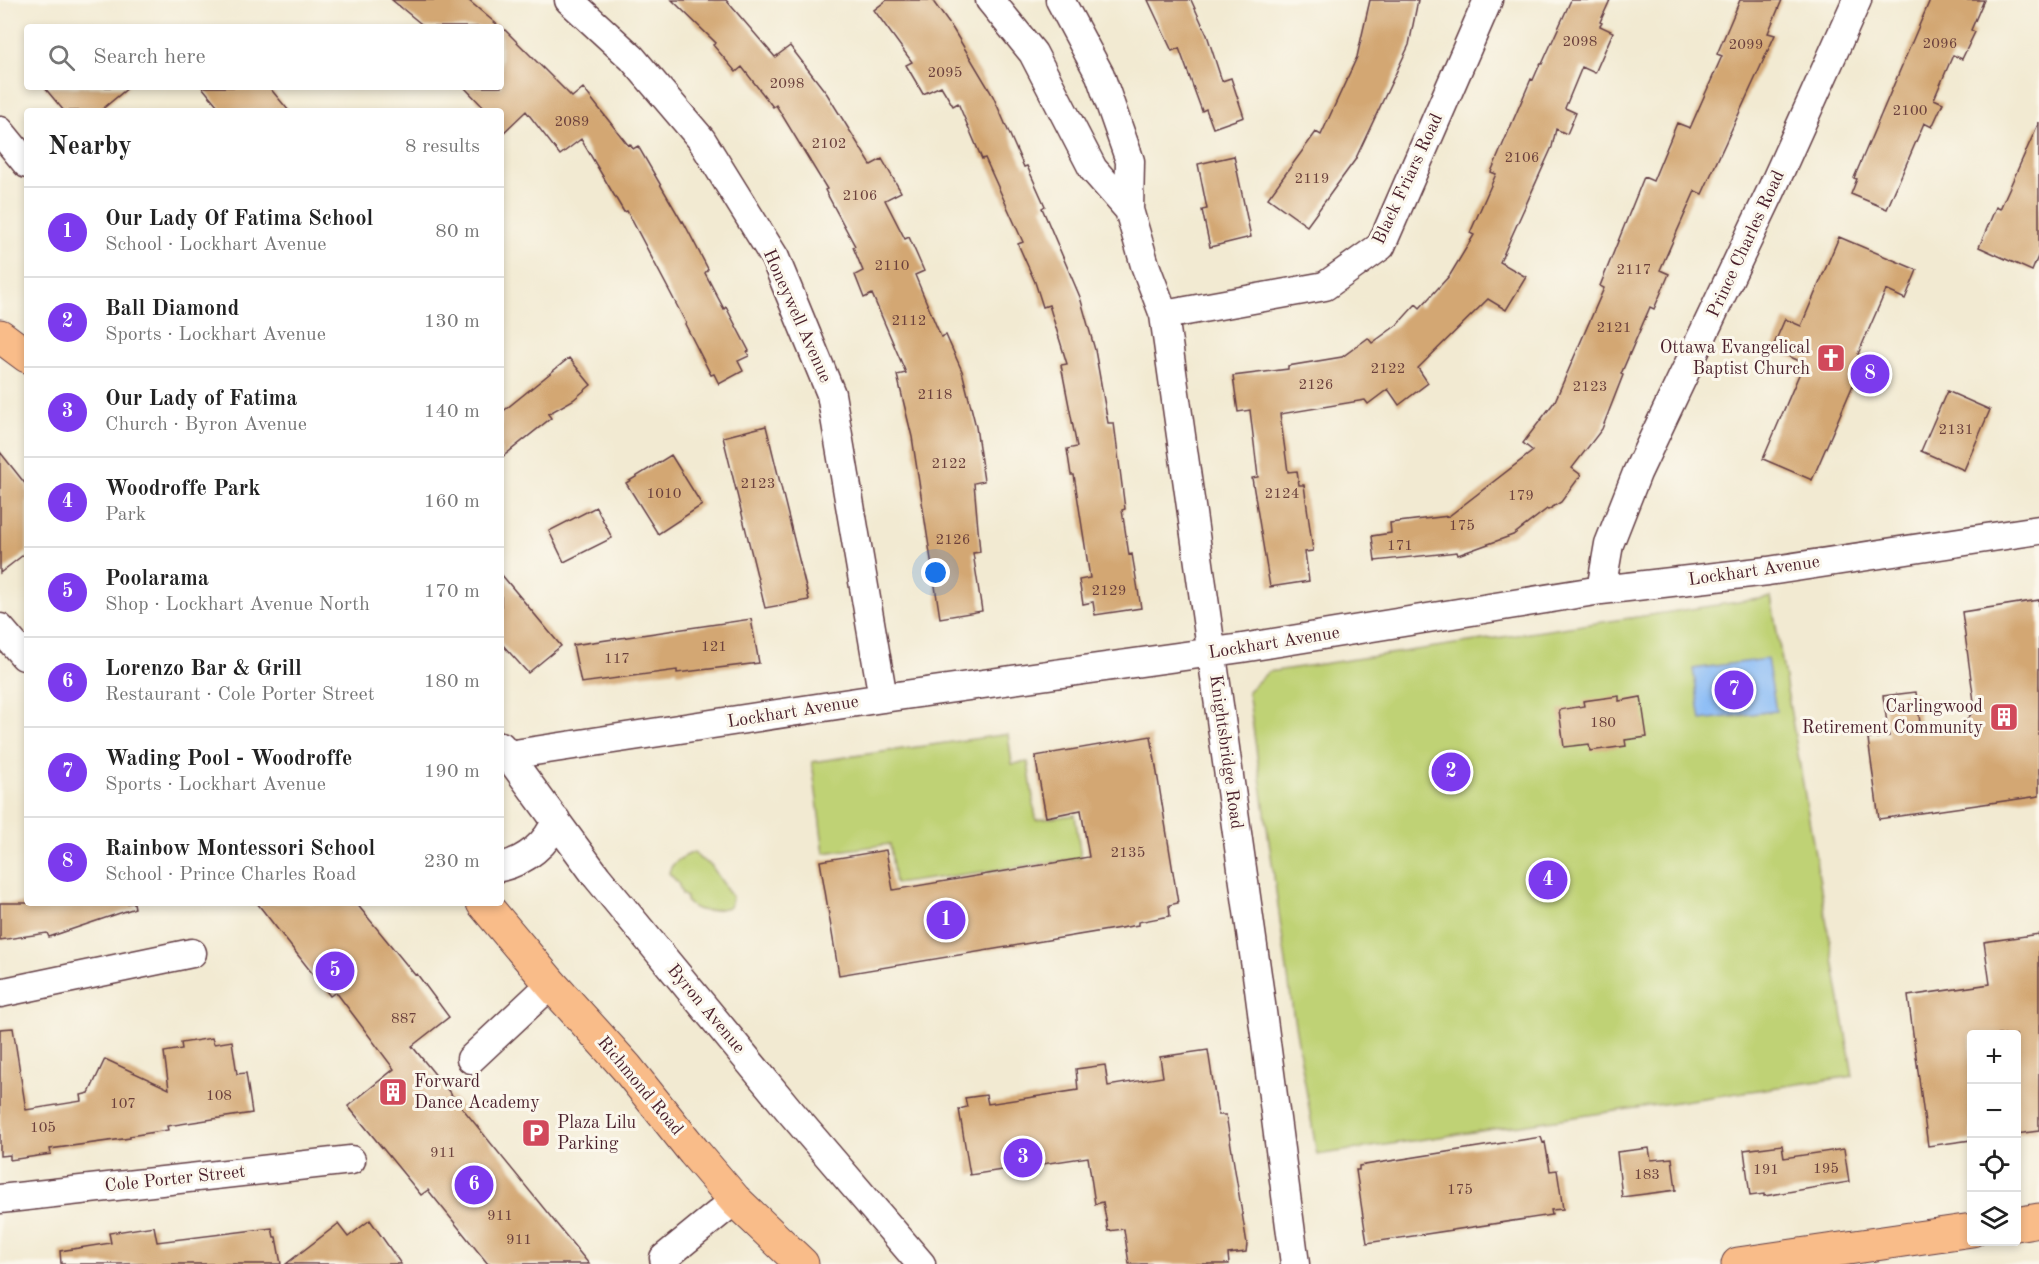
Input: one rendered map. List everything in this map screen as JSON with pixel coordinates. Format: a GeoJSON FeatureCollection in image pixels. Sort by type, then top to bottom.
{"type":"FeatureCollection","features":[{"type":"Feature","properties":{"kind":"main road"},"geometry":{"type":"LineString","coordinates":[[0,336],[24,354]]}},
{"type":"Feature","properties":{"kind":"main road","name":"Richmond Road"},"geometry":{"type":"LineString","coordinates":[[486,906],[551,984],[626,1067],[735,1200],[802,1264]]}},
{"type":"Feature","properties":{"kind":"main road"},"geometry":{"type":"LineString","coordinates":[[2021,1223],[2039,1220]]}},
{"type":"Feature","properties":{"kind":"main road"},"geometry":{"type":"LineString","coordinates":[[1738,1264],[1791,1260],[1967,1231]]}},
{"type":"Feature","properties":{"kind":"street","name":"Honeywell Avenue"},"geometry":{"type":"LineString","coordinates":[[569,0],[632,58],[701,139],[775,258],[831,394],[883,698]]}},
{"type":"Feature","properties":{"kind":"street","name":"Knightsbridge Road"},"geometry":{"type":"LineString","coordinates":[[990,0],[1033,53],[1093,169],[1129,210]]}},
{"type":"Feature","properties":{"kind":"street","name":"Knightsbridge Road"},"geometry":{"type":"LineString","coordinates":[[1060,0],[1100,75],[1130,161],[1129,210],[1144,265],[1164,315],[1295,1264]]}},
{"type":"Feature","properties":{"kind":"street","name":"Black Friars Road"},"geometry":{"type":"LineString","coordinates":[[1164,315],[1325,286],[1381,246],[1488,0]]}},
{"type":"Feature","properties":{"kind":"street","name":"Prince Charles Road"},"geometry":{"type":"LineString","coordinates":[[1601,590],[1609,544],[1636,473],[1771,192],[1857,0]]}},
{"type":"Feature","properties":{"kind":"street"},"geometry":{"type":"LineString","coordinates":[[0,131],[24,160]]}},
{"type":"Feature","properties":{"kind":"street","name":"Lockhart Avenue"},"geometry":{"type":"LineString","coordinates":[[505,751],[1212,653],[1601,590],[1768,571],[2039,530]]}},
{"type":"Feature","properties":{"kind":"street"},"geometry":{"type":"LineString","coordinates":[[0,628],[24,654]]}},
{"type":"Feature","properties":{"kind":"street","name":"Byron Avenue"},"geometry":{"type":"LineString","coordinates":[[505,751],[605,886],[782,1101],[921,1264]]}},
{"type":"Feature","properties":{"kind":"street"},"geometry":{"type":"LineString","coordinates":[[504,866],[532,853],[552,832],[556,820]]}},
{"type":"Feature","properties":{"kind":"street"},"geometry":{"type":"LineString","coordinates":[[0,993],[192,953]]}},
{"type":"Feature","properties":{"kind":"street"},"geometry":{"type":"LineString","coordinates":[[471,1059],[551,984]]}},
{"type":"Feature","properties":{"kind":"street","name":"Cole Porter Street"},"geometry":{"type":"LineString","coordinates":[[0,1199],[351,1160]]}},
{"type":"Feature","properties":{"kind":"street"},"geometry":{"type":"LineString","coordinates":[[664,1258],[735,1200]]}},
{"type":"Feature","properties":{"kind":"green space"},"geometry":{"type":"Polygon","coordinates":[[[1771,597],[1853,1076],[1317,1155],[1293,1013],[1248,691],[1268,672],[1771,597]]]}},
{"type":"Feature","properties":{"kind":"green space"},"geometry":{"type":"Polygon","coordinates":[[[1008,734],[1012,764],[1028,762],[1036,820],[1075,815],[1081,858],[895,884],[890,844],[824,853],[812,762],[1008,734]]]}},
{"type":"Feature","properties":{"kind":"green space"},"geometry":{"type":"Polygon","coordinates":[[[694,852],[700,859],[711,865],[732,897],[730,907],[701,910],[686,901],[678,883],[669,873],[675,862],[694,852]]]}},
{"type":"Feature","properties":{"kind":"water"},"geometry":{"type":"Polygon","coordinates":[[[1767,659],[1776,711],[1701,720],[1693,669],[1767,659]]]}},
{"type":"Feature","properties":{"kind":"building"},"geometry":{"type":"Polygon","coordinates":[[[392,0],[468,0],[496,24],[421,24],[392,0]]]}},
{"type":"Feature","properties":{"kind":"building"},"geometry":{"type":"Polygon","coordinates":[[[672,0],[726,0],[775,57],[790,46],[827,94],[871,165],[882,159],[901,192],[885,200],[905,239],[909,237],[924,271],[915,275],[941,337],[946,335],[962,371],[976,427],[984,481],[974,483],[980,552],[973,553],[982,611],[940,618],[912,437],[897,375],[906,373],[872,294],[864,298],[855,275],[863,271],[853,247],[855,246],[825,190],[827,189],[776,105],[773,107],[742,67],[736,72],[713,45],[716,43],[672,0]]]}},
{"type":"Feature","properties":{"kind":"building"},"geometry":{"type":"Polygon","coordinates":[[[887,0],[932,0],[953,29],[993,96],[1024,167],[1027,166],[1045,206],[1042,208],[1080,297],[1095,350],[1108,423],[1114,423],[1125,509],[1122,510],[1141,608],[1095,615],[1093,602],[1083,604],[1079,580],[1090,578],[1074,475],[1071,475],[1067,449],[1077,447],[1061,365],[1067,364],[1049,305],[1043,307],[1018,244],[1023,242],[985,158],[982,159],[958,103],[953,106],[941,86],[923,94],[906,65],[912,62],[874,10],[887,0]]]}},
{"type":"Feature","properties":{"kind":"building"},"geometry":{"type":"Polygon","coordinates":[[[1148,0],[1191,0],[1207,35],[1222,81],[1231,78],[1244,117],[1213,128],[1206,109],[1202,111],[1179,48],[1172,51],[1148,0]]]}},
{"type":"Feature","properties":{"kind":"building"},"geometry":{"type":"Polygon","coordinates":[[[1370,0],[1418,0],[1409,45],[1355,160],[1307,226],[1268,198],[1316,132],[1321,135],[1357,57],[1370,0]]]}},
{"type":"Feature","properties":{"kind":"building"},"geometry":{"type":"Polygon","coordinates":[[[1571,0],[1610,0],[1600,26],[1613,32],[1595,73],[1582,67],[1565,108],[1576,113],[1567,134],[1556,129],[1552,147],[1500,262],[1526,277],[1506,310],[1488,299],[1418,368],[1428,383],[1399,405],[1388,389],[1368,404],[1365,400],[1280,414],[1288,472],[1297,471],[1299,485],[1304,485],[1313,551],[1305,552],[1309,581],[1270,587],[1252,478],[1258,477],[1250,410],[1238,412],[1233,376],[1288,369],[1288,366],[1342,357],[1368,338],[1372,343],[1397,325],[1416,304],[1420,308],[1450,275],[1474,235],[1470,233],[1496,174],[1491,172],[1531,79],[1533,80],[1542,64],[1571,0]]]}},
{"type":"Feature","properties":{"kind":"building"},"geometry":{"type":"Polygon","coordinates":[[[1740,0],[1782,0],[1768,33],[1775,35],[1702,194],[1695,191],[1660,270],[1669,274],[1654,309],[1650,307],[1621,374],[1623,375],[1602,429],[1572,468],[1581,475],[1561,502],[1547,509],[1513,535],[1458,555],[1457,552],[1375,561],[1372,536],[1391,533],[1390,523],[1449,516],[1533,451],[1523,443],[1555,401],[1604,288],[1600,286],[1644,177],[1653,181],[1677,123],[1690,128],[1722,56],[1717,54],[1740,0]]]}},
{"type":"Feature","properties":{"kind":"building"},"geometry":{"type":"Polygon","coordinates":[[[1930,0],[1984,0],[1971,30],[1975,32],[1962,59],[1953,55],[1934,99],[1943,103],[1932,127],[1924,123],[1887,209],[1851,194],[1857,179],[1854,178],[1930,0]]]}},
{"type":"Feature","properties":{"kind":"building"},"geometry":{"type":"Polygon","coordinates":[[[504,29],[572,97],[583,88],[628,145],[630,144],[633,149],[638,146],[683,221],[708,269],[705,273],[749,351],[747,352],[749,356],[738,361],[743,371],[719,384],[714,374],[711,375],[627,211],[624,212],[581,139],[560,155],[526,111],[504,132],[504,108],[484,108],[467,90],[504,90],[504,29]]]}},
{"type":"Feature","properties":{"kind":"building"},"geometry":{"type":"Polygon","coordinates":[[[46,90],[125,90],[104,108],[62,108],[46,90]]]}},
{"type":"Feature","properties":{"kind":"building"},"geometry":{"type":"Polygon","coordinates":[[[204,90],[272,90],[286,108],[220,108],[204,90]]]}},
{"type":"Feature","properties":{"kind":"building"},"geometry":{"type":"Polygon","coordinates":[[[2039,122],[2039,254],[2032,271],[1979,247],[1996,207],[2000,209],[2039,122]]]}},
{"type":"Feature","properties":{"kind":"building"},"geometry":{"type":"Polygon","coordinates":[[[1234,156],[1251,237],[1210,247],[1202,210],[1207,209],[1198,164],[1234,156]]]}},
{"type":"Feature","properties":{"kind":"building","name":"Ottawa Evangelical Baptist Church"},"geometry":{"type":"Polygon","coordinates":[[[1839,237],[1917,270],[1905,299],[1886,290],[1858,354],[1878,363],[1865,391],[1853,385],[1812,480],[1763,459],[1804,363],[1772,349],[1785,319],[1801,326],[1839,237]]]}},
{"type":"Feature","properties":{"kind":"building"},"geometry":{"type":"Polygon","coordinates":[[[569,358],[591,385],[573,400],[548,414],[551,418],[504,456],[504,411],[569,358]]]}},
{"type":"Feature","properties":{"kind":"building"},"geometry":{"type":"Polygon","coordinates":[[[1947,391],[1990,410],[1964,470],[1921,451],[1947,391]]]}},
{"type":"Feature","properties":{"kind":"building"},"geometry":{"type":"Polygon","coordinates":[[[766,426],[809,600],[765,608],[723,437],[766,426]]]}},
{"type":"Feature","properties":{"kind":"building"},"geometry":{"type":"Polygon","coordinates":[[[0,452],[24,482],[24,554],[0,573],[0,452]]]}},
{"type":"Feature","properties":{"kind":"building"},"geometry":{"type":"Polygon","coordinates":[[[671,455],[702,505],[658,534],[626,483],[671,455]]]}},
{"type":"Feature","properties":{"kind":"building"},"geometry":{"type":"Polygon","coordinates":[[[596,507],[612,538],[564,562],[549,531],[596,507]]]}},
{"type":"Feature","properties":{"kind":"building"},"geometry":{"type":"Polygon","coordinates":[[[504,578],[561,646],[528,673],[504,646],[504,578]]]}},
{"type":"Feature","properties":{"kind":"building","name":"Carlingwood Retirement Community"},"geometry":{"type":"Polygon","coordinates":[[[2039,600],[2039,796],[1879,819],[1868,739],[1889,736],[1883,696],[1916,692],[1921,731],[1962,726],[1975,709],[1962,612],[2039,600]]]}},
{"type":"Feature","properties":{"kind":"building"},"geometry":{"type":"Polygon","coordinates":[[[751,619],[759,663],[677,673],[677,670],[581,683],[573,645],[751,619]]]}},
{"type":"Feature","properties":{"kind":"building"},"geometry":{"type":"Polygon","coordinates":[[[1619,696],[1619,701],[1641,697],[1647,737],[1625,740],[1626,746],[1590,751],[1589,744],[1564,747],[1559,710],[1584,706],[1583,701],[1619,696]]]}},
{"type":"Feature","properties":{"kind":"building"},"geometry":{"type":"Polygon","coordinates":[[[1151,736],[1178,903],[1169,905],[1170,916],[1138,922],[1138,925],[839,975],[820,861],[886,850],[893,890],[1089,857],[1081,810],[1046,817],[1035,756],[1151,736]]]}},
{"type":"Feature","properties":{"kind":"building"},"geometry":{"type":"Polygon","coordinates":[[[0,903],[24,903],[24,906],[135,906],[135,908],[49,937],[47,933],[0,940],[0,903]]]}},
{"type":"Feature","properties":{"kind":"building"},"geometry":{"type":"Polygon","coordinates":[[[259,906],[358,906],[415,975],[417,974],[449,1017],[412,1046],[589,1264],[488,1264],[428,1190],[421,1195],[348,1106],[394,1069],[336,992],[330,996],[259,906]]]}},
{"type":"Feature","properties":{"kind":"building"},"geometry":{"type":"Polygon","coordinates":[[[2039,934],[2039,1131],[2021,1133],[2021,1030],[1967,1030],[1967,1141],[1928,1146],[1908,996],[1990,984],[1984,942],[2039,934]]]}},
{"type":"Feature","properties":{"kind":"building"},"geometry":{"type":"Polygon","coordinates":[[[13,1028],[26,1110],[82,1101],[81,1095],[89,1093],[105,1059],[169,1089],[164,1052],[182,1049],[181,1043],[212,1038],[214,1044],[232,1041],[237,1074],[246,1073],[252,1113],[167,1126],[168,1130],[130,1136],[130,1138],[50,1149],[51,1154],[10,1160],[10,1155],[0,1156],[0,1029],[13,1028]]]}},
{"type":"Feature","properties":{"kind":"building"},"geometry":{"type":"Polygon","coordinates":[[[1208,1050],[1218,1115],[1226,1115],[1247,1244],[1246,1252],[1228,1254],[1229,1264],[1129,1264],[1124,1229],[1108,1231],[1103,1202],[1095,1204],[1088,1157],[970,1175],[959,1109],[967,1107],[965,1098],[986,1095],[988,1104],[1078,1090],[1076,1069],[1105,1065],[1108,1086],[1163,1077],[1160,1057],[1208,1050]]]}},
{"type":"Feature","properties":{"kind":"building"},"geometry":{"type":"Polygon","coordinates":[[[1541,1137],[1543,1143],[1545,1142],[1550,1171],[1557,1170],[1563,1209],[1551,1210],[1552,1215],[1367,1243],[1356,1170],[1359,1170],[1359,1166],[1541,1137]]]}},
{"type":"Feature","properties":{"kind":"building"},"geometry":{"type":"Polygon","coordinates":[[[1782,1145],[1784,1158],[1844,1149],[1849,1182],[1764,1196],[1764,1194],[1750,1196],[1744,1150],[1782,1145]]]}},
{"type":"Feature","properties":{"kind":"building"},"geometry":{"type":"Polygon","coordinates":[[[1649,1148],[1651,1160],[1672,1158],[1676,1190],[1622,1197],[1617,1152],[1649,1148]]]}},
{"type":"Feature","properties":{"kind":"building"},"geometry":{"type":"Polygon","coordinates":[[[370,1220],[401,1264],[286,1264],[338,1224],[348,1237],[370,1220]]]}},
{"type":"Feature","properties":{"kind":"building"},"geometry":{"type":"Polygon","coordinates":[[[154,1226],[157,1242],[272,1228],[281,1264],[61,1264],[60,1251],[111,1243],[109,1233],[154,1226]]]}},
{"type":"Feature","properties":{"kind":"place","name":"Ottawa Evangelical Baptist Church"},"geometry":{"type":"Point","coordinates":[1831,358]}},
{"type":"Feature","properties":{"kind":"place","name":"Rainbow Montessori School"},"geometry":{"type":"Point","coordinates":[1870,374]}},
{"type":"Feature","properties":{"kind":"place","name":"Wading Pool - Woodroffe"},"geometry":{"type":"Point","coordinates":[1734,690]}},
{"type":"Feature","properties":{"kind":"place","name":"Carlingwood Retirement Community"},"geometry":{"type":"Point","coordinates":[2004,717]}},
{"type":"Feature","properties":{"kind":"place","name":"Ball Diamond"},"geometry":{"type":"Point","coordinates":[1451,772]}},
{"type":"Feature","properties":{"kind":"place","name":"Woodroffe Park"},"geometry":{"type":"Point","coordinates":[1548,880]}},
{"type":"Feature","properties":{"kind":"place","name":"Our Lady Of Fatima School"},"geometry":{"type":"Point","coordinates":[946,920]}},
{"type":"Feature","properties":{"kind":"place","name":"Poolarama"},"geometry":{"type":"Point","coordinates":[335,971]}},
{"type":"Feature","properties":{"kind":"place","name":"Forward Dance Academy"},"geometry":{"type":"Point","coordinates":[393,1092]}},
{"type":"Feature","properties":{"kind":"place","name":"Plaza Lilu Parking"},"geometry":{"type":"Point","coordinates":[536,1133]}},
{"type":"Feature","properties":{"kind":"place","name":"Our Lady of Fatima"},"geometry":{"type":"Point","coordinates":[1023,1158]}},
{"type":"Feature","properties":{"kind":"place","name":"Lorenzo Bar & Grill"},"geometry":{"type":"Point","coordinates":[474,1185]}}]}
